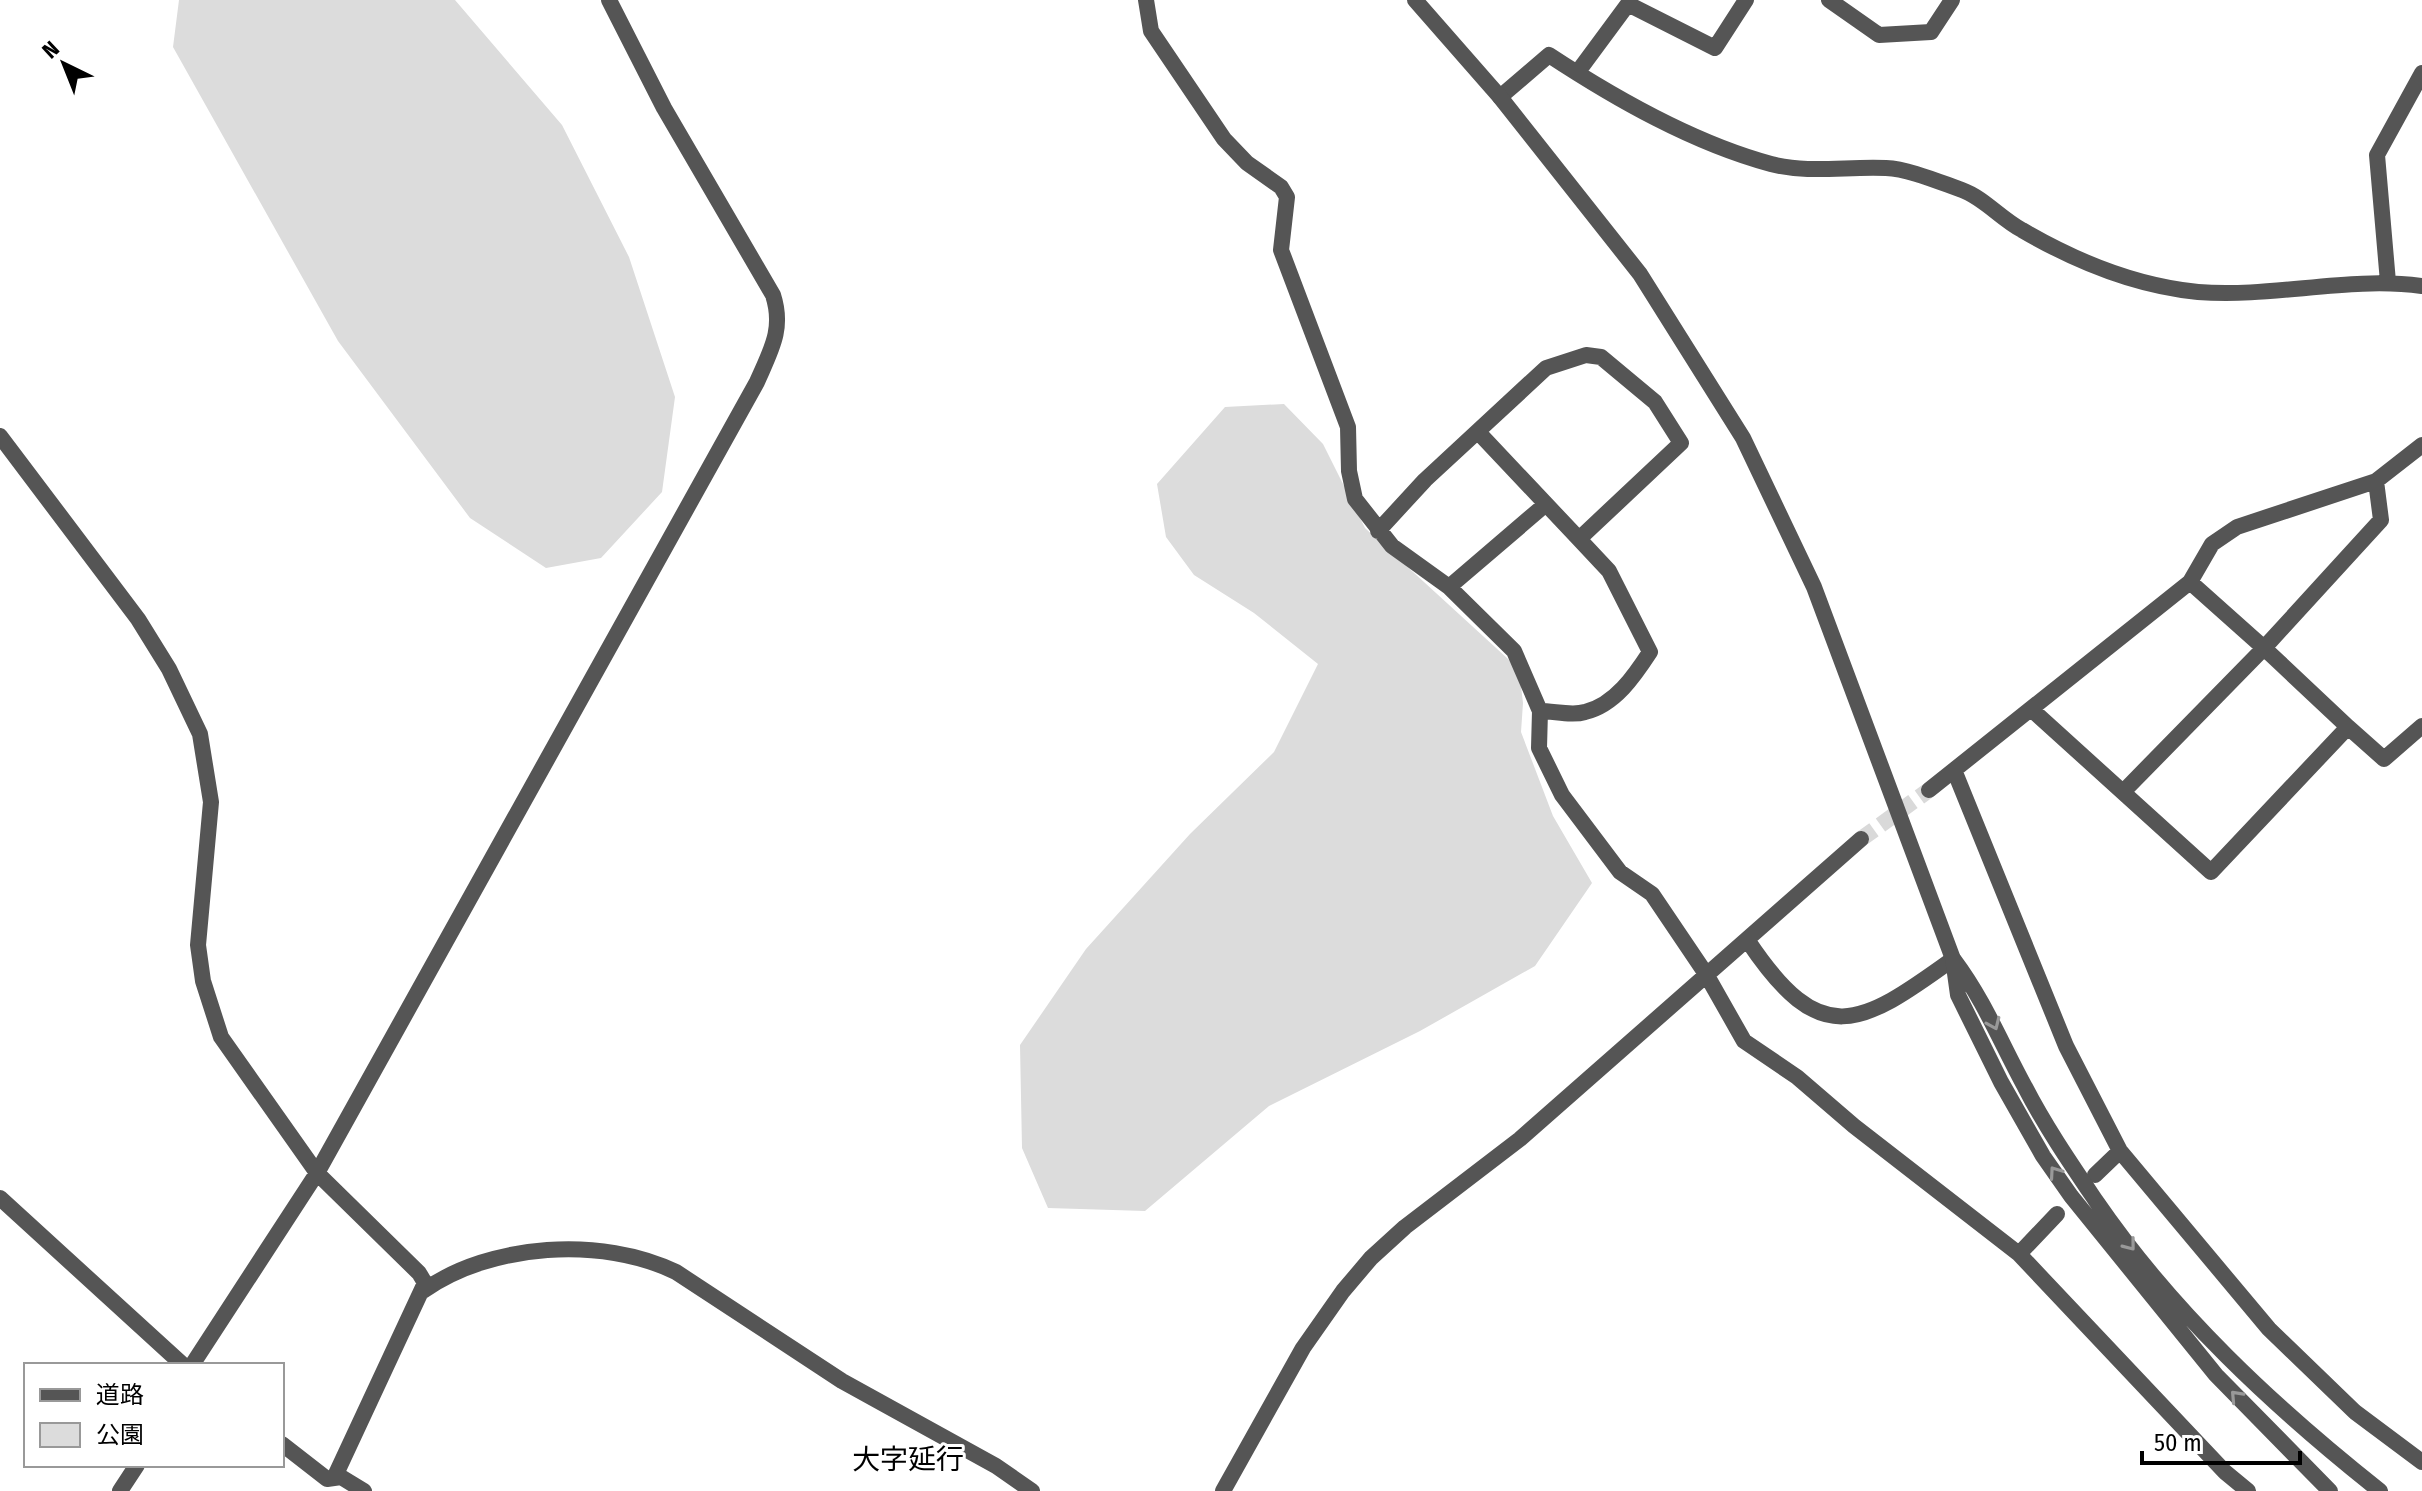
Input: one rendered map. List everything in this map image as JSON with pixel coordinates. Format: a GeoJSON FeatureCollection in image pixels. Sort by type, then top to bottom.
{"type":"FeatureCollection","features":[{"type":"Feature","properties":{"kind":"street"},"geometry":{"type":"LineString","coordinates":[[193,1363],[317,1173],[757,382],[780,317],[773,295],[664,108],[609,0]]}},
{"type":"Feature","properties":{"kind":"street"},"geometry":{"type":"LineString","coordinates":[[1146,0],[1151,31],[1224,139],[1247,163],[1281,187],[1287,197],[1281,250],[1348,427],[1349,471],[1355,499],[1392,546],[1449,587],[1514,651],[1540,711],[1539,748],[1562,795],[1620,872],[1652,894],[1706,974],[1744,1041],[1797,1077],[1854,1126],[2019,1254],[2225,1472],[2248,1491]]}},
{"type":"Feature","properties":{"kind":"street"},"geometry":{"type":"LineString","coordinates":[[1415,0],[1500,97],[1640,274],[1711,384],[1773,494],[1814,587],[1953,959],[1958,995],[1988,1057],[2043,1156],[2071,1196],[2216,1375],[2330,1491]]}},
{"type":"Feature","properties":{"kind":"street"},"geometry":{"type":"LineString","coordinates":[[1577,73],[1628,4],[1715,48],[1746,0]]}},
{"type":"Feature","properties":{"kind":"street"},"geometry":{"type":"LineString","coordinates":[[1829,0],[1879,35],[1931,32],[1952,0]]}},
{"type":"Feature","properties":{"kind":"street"},"geometry":{"type":"LineString","coordinates":[[1500,97],[1549,55],[1661,120],[1771,164],[1807,170],[1889,168],[1966,191],[2022,230],[2128,279],[2198,292],[2253,292],[2388,282],[2422,286]]}},
{"type":"Feature","properties":{"kind":"street"},"geometry":{"type":"LineString","coordinates":[[2388,282],[2377,155],[2422,73]]}},
{"type":"Feature","properties":{"kind":"street"},"geometry":{"type":"LineString","coordinates":[[1378,531],[1425,480],[1479,433],[1503,404],[1546,368],[1586,355],[1601,357],[1655,402],[1681,443],[1579,539]]}},
{"type":"Feature","properties":{"kind":"street"},"geometry":{"type":"LineString","coordinates":[[1479,433],[1609,571],[1650,652],[1630,682],[1585,713],[1540,711]]}},
{"type":"Feature","properties":{"kind":"street"},"geometry":{"type":"LineString","coordinates":[[0,436],[138,619],[190,710],[206,756],[210,790],[198,945],[211,1013],[221,1037],[317,1173],[419,1273],[425,1283],[336,1474],[364,1491]]}},
{"type":"Feature","properties":{"kind":"street"},"geometry":{"type":"LineString","coordinates":[[1929,790],[2190,582],[2212,544],[2237,527],[2376,481],[2422,445]]}},
{"type":"Feature","properties":{"kind":"street"},"geometry":{"type":"LineString","coordinates":[[2123,792],[2264,648],[2381,520],[2376,481]]}},
{"type":"Feature","properties":{"kind":"street"},"geometry":{"type":"LineString","coordinates":[[1449,587],[1546,504]]}},
{"type":"Feature","properties":{"kind":"street"},"geometry":{"type":"LineString","coordinates":[[2190,582],[2384,759],[2422,726]]}},
{"type":"Feature","properties":{"kind":"street"},"geometry":{"type":"LineString","coordinates":[[2031,709],[2211,872],[2348,727]]}},
{"type":"Feature","properties":{"kind":"street"},"geometry":{"type":"LineString","coordinates":[[1954,770],[2066,1046],[2120,1151],[2269,1329],[2355,1412],[2422,1462]]}},
{"type":"Feature","properties":{"kind":"street"},"geometry":{"type":"LineString","coordinates":[[1223,1491],[1303,1348],[1343,1291],[1371,1258],[1405,1227],[1520,1139],[1861,839]]}},
{"type":"Feature","properties":{"kind":"street"},"geometry":{"type":"LineString","coordinates":[[1748,941],[1788,994],[1809,1010],[1833,1017],[1861,1016],[1893,1002],[1953,959]]}},
{"type":"Feature","properties":{"kind":"street"},"geometry":{"type":"LineString","coordinates":[[1953,959],[1981,996],[2026,1089],[2096,1202],[2161,1285],[2276,1403],[2380,1491]]}},
{"type":"Feature","properties":{"kind":"street"},"geometry":{"type":"LineString","coordinates":[[2095,1175],[2120,1151]]}},
{"type":"Feature","properties":{"kind":"street"},"geometry":{"type":"LineString","coordinates":[[0,1198],[181,1363]]}},
{"type":"Feature","properties":{"kind":"street"},"geometry":{"type":"LineString","coordinates":[[2019,1254],[2057,1214]]}},
{"type":"Feature","properties":{"kind":"street"},"geometry":{"type":"LineString","coordinates":[[423,1291],[440,1279],[480,1265],[517,1255],[559,1249],[620,1253],[654,1261],[676,1272],[883,1407],[996,1466],[1032,1491]]}},
{"type":"Feature","properties":{"kind":"street"},"geometry":{"type":"LineString","coordinates":[[284,1446],[327,1479],[341,1477]]}},
{"type":"Feature","properties":{"kind":"street"},"geometry":{"type":"LineString","coordinates":[[120,1491],[136,1467]]}},
{"type":"Feature","properties":{"kind":"green space"},"geometry":{"type":"Polygon","coordinates":[[[179,0],[455,0],[562,125],[629,257],[675,397],[662,492],[601,558],[546,568],[470,518],[338,341],[173,47],[179,0]]]}},
{"type":"Feature","properties":{"kind":"green space"},"geometry":{"type":"Polygon","coordinates":[[[1284,404],[1323,444],[1365,528],[1519,669],[1523,703],[1521,732],[1553,816],[1592,883],[1535,966],[1420,1031],[1269,1106],[1145,1211],[1048,1208],[1022,1148],[1020,1045],[1086,949],[1190,834],[1274,752],[1318,664],[1254,613],[1194,575],[1166,537],[1157,484],[1225,407],[1284,404]]]}},
{"type":"Feature","properties":{"kind":"tunnel"},"geometry":{"type":"LineString","coordinates":[[1861,839],[1929,790]]}},
{"type":"Feature","properties":{"kind":"district","name":"大字延行"},"geometry":{"type":"Point","coordinates":[908,1459]}}]}
